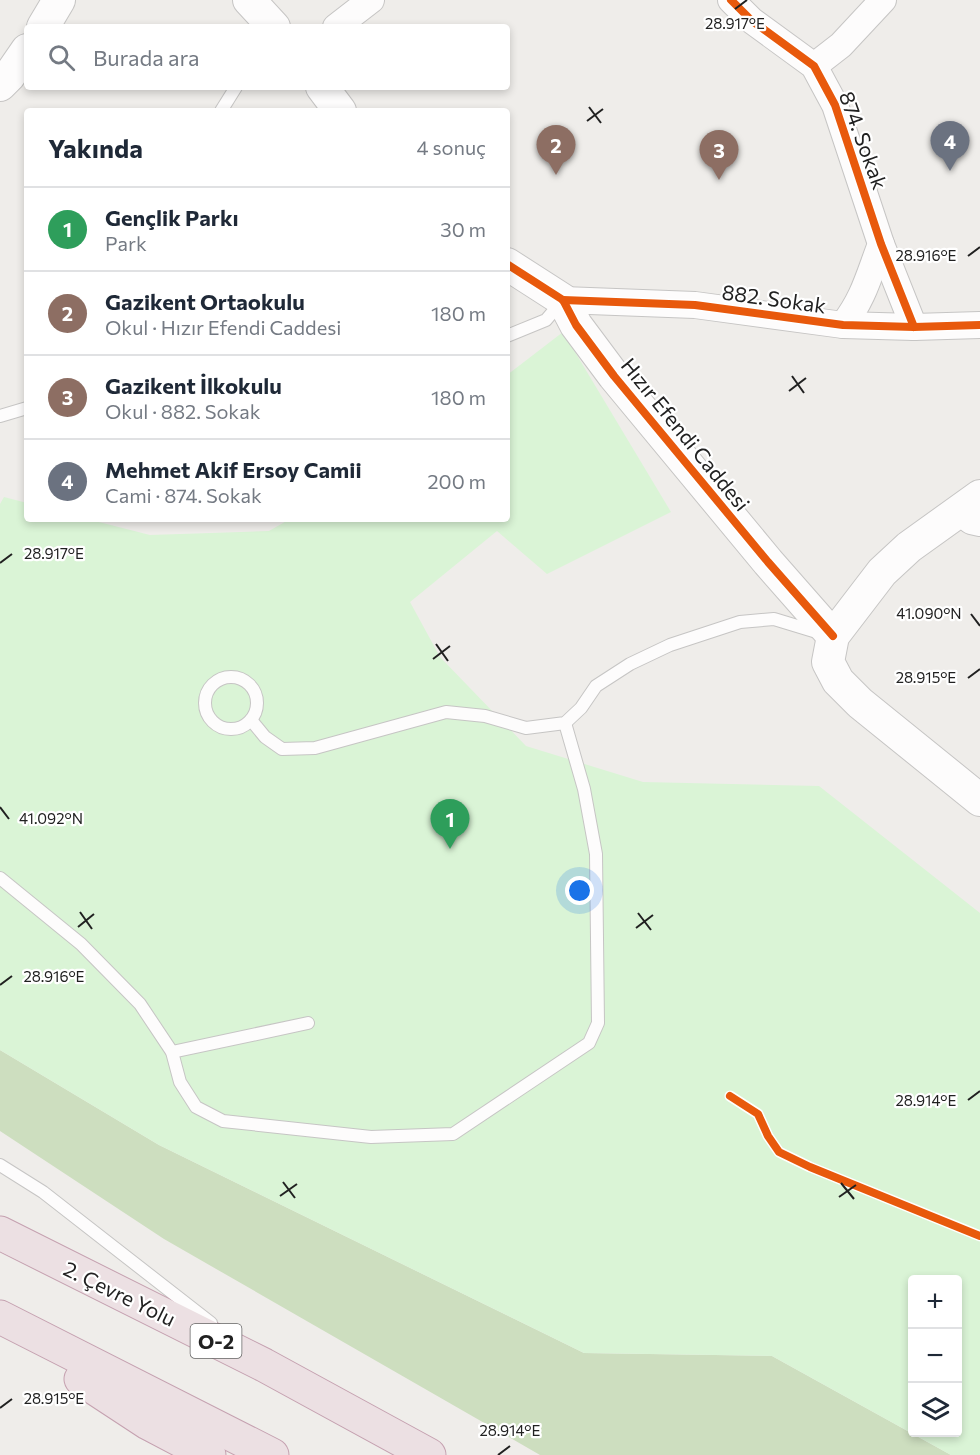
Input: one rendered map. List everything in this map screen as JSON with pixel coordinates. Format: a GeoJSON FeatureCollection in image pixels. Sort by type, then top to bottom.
{"type":"FeatureCollection","features":[{"type":"Feature","properties":{"kind":"highway","name":"2. Çevre Yolu"},"geometry":{"type":"LineString","coordinates":[[0,1233],[264,1365],[429,1455]]}},
{"type":"Feature","properties":{"kind":"highway"},"geometry":{"type":"LineString","coordinates":[[13,1323],[69,1371],[148,1423],[209,1455]]}},
{"type":"Feature","properties":{"kind":"highway"},"geometry":{"type":"LineString","coordinates":[[13,1323],[272,1455]]}},
{"type":"Feature","properties":{"kind":"street"},"geometry":{"type":"LineString","coordinates":[[45,24],[59,0]]}},
{"type":"Feature","properties":{"kind":"street"},"geometry":{"type":"LineString","coordinates":[[249,0],[271,24]]}},
{"type":"Feature","properties":{"kind":"street"},"geometry":{"type":"LineString","coordinates":[[340,24],[371,0]]}},
{"type":"Feature","properties":{"kind":"street","name":"874. Sokak"},"geometry":{"type":"LineString","coordinates":[[731,0],[751,20],[814,66],[835,105],[881,244],[914,327]]}},
{"type":"Feature","properties":{"kind":"street"},"geometry":{"type":"LineString","coordinates":[[814,66],[841,45],[883,0]]}},
{"type":"Feature","properties":{"kind":"street"},"geometry":{"type":"LineString","coordinates":[[0,85],[24,54]]}},
{"type":"Feature","properties":{"kind":"street"},"geometry":{"type":"LineString","coordinates":[[324,90],[338,108]]}},
{"type":"Feature","properties":{"kind":"street"},"geometry":{"type":"LineString","coordinates":[[843,325],[856,308],[865,290],[881,244]]}},
{"type":"Feature","properties":{"kind":"street","name":"Hızır Efendi Caddesi"},"geometry":{"type":"LineString","coordinates":[[510,266],[563,300],[576,325],[614,376],[768,562],[833,636]]}},
{"type":"Feature","properties":{"kind":"street","name":"882. Sokak"},"geometry":{"type":"LineString","coordinates":[[563,300],[695,305],[843,325],[914,327],[980,325]]}},
{"type":"Feature","properties":{"kind":"street"},"geometry":{"type":"LineString","coordinates":[[973,510],[909,548],[882,572],[833,636],[828,662],[838,681],[860,703],[980,800]]}},
{"type":"Feature","properties":{"kind":"lane"},"geometry":{"type":"LineString","coordinates":[[223,108],[234,90]]}},
{"type":"Feature","properties":{"kind":"lane"},"geometry":{"type":"LineString","coordinates":[[510,335],[546,320],[563,300]]}},
{"type":"Feature","properties":{"kind":"lane"},"geometry":{"type":"LineString","coordinates":[[0,416],[24,409]]}},
{"type":"Feature","properties":{"kind":"lane"},"geometry":{"type":"LineString","coordinates":[[251,720],[265,737],[282,749],[315,748],[446,712],[485,716],[526,729],[565,723],[581,708],[596,686],[630,664],[670,645],[740,622],[774,619],[833,636]]}},
{"type":"Feature","properties":{"kind":"lane"},"geometry":{"type":"LineString","coordinates":[[228,676],[245,681],[252,687],[258,704],[251,720],[236,729],[226,729],[212,721],[205,706],[208,690],[213,684],[228,676]]}},
{"type":"Feature","properties":{"kind":"lane"},"geometry":{"type":"LineString","coordinates":[[0,878],[81,944],[140,1004],[172,1052],[180,1082],[196,1107],[223,1121],[371,1137],[453,1134],[589,1043],[598,1023],[596,854],[584,789],[565,723]]}},
{"type":"Feature","properties":{"kind":"lane"},"geometry":{"type":"LineString","coordinates":[[172,1052],[308,1023]]}},
{"type":"Feature","properties":{"kind":"lane"},"geometry":{"type":"LineString","coordinates":[[0,1165],[42,1192],[264,1365]]}},
{"type":"Feature","properties":{"kind":"green space"},"geometry":{"type":"Polygon","coordinates":[[[563,332],[671,512],[547,574],[497,531],[410,602],[440,657],[526,746],[643,782],[819,786],[980,913],[980,1455],[951,1455],[918,1437],[962,1437],[962,1275],[908,1275],[908,1431],[772,1356],[584,1353],[159,1145],[0,1050],[0,504],[4,497],[24,502],[24,522],[99,522],[150,535],[269,531],[285,522],[510,522],[510,373],[563,332]]]}},
{"type":"Feature","properties":{"kind":"green space"},"geometry":{"type":"Polygon","coordinates":[[[0,1050],[159,1145],[584,1353],[772,1356],[908,1431],[908,1437],[918,1437],[951,1455],[540,1455],[164,1239],[0,1131],[0,1050]]]}},
{"type":"Feature","properties":{"kind":"cycle path"},"geometry":{"type":"LineString","coordinates":[[731,0],[751,20],[814,66],[835,105],[881,244],[914,327]]}},
{"type":"Feature","properties":{"kind":"cycle path"},"geometry":{"type":"LineString","coordinates":[[510,266],[563,300],[576,325],[614,376],[768,562],[833,636]]}},
{"type":"Feature","properties":{"kind":"cycle path"},"geometry":{"type":"LineString","coordinates":[[563,300],[695,305],[843,325],[914,327],[980,325]]}},
{"type":"Feature","properties":{"kind":"cycle path"},"geometry":{"type":"LineString","coordinates":[[730,1096],[758,1114],[768,1136],[779,1152],[810,1167],[980,1236]]}},
{"type":"Feature","properties":{"kind":"place","name":"Mehmet Akif Ersoy Camii"},"geometry":{"type":"Point","coordinates":[950,171]}},
{"type":"Feature","properties":{"kind":"place","name":"Gazikent Ortaokulu"},"geometry":{"type":"Point","coordinates":[556,175]}},
{"type":"Feature","properties":{"kind":"place","name":"Gazikent İlkokulu"},"geometry":{"type":"Point","coordinates":[719,180]}},
{"type":"Feature","properties":{"kind":"place","name":"Gençlik Parkı"},"geometry":{"type":"Point","coordinates":[450,849]}}]}
